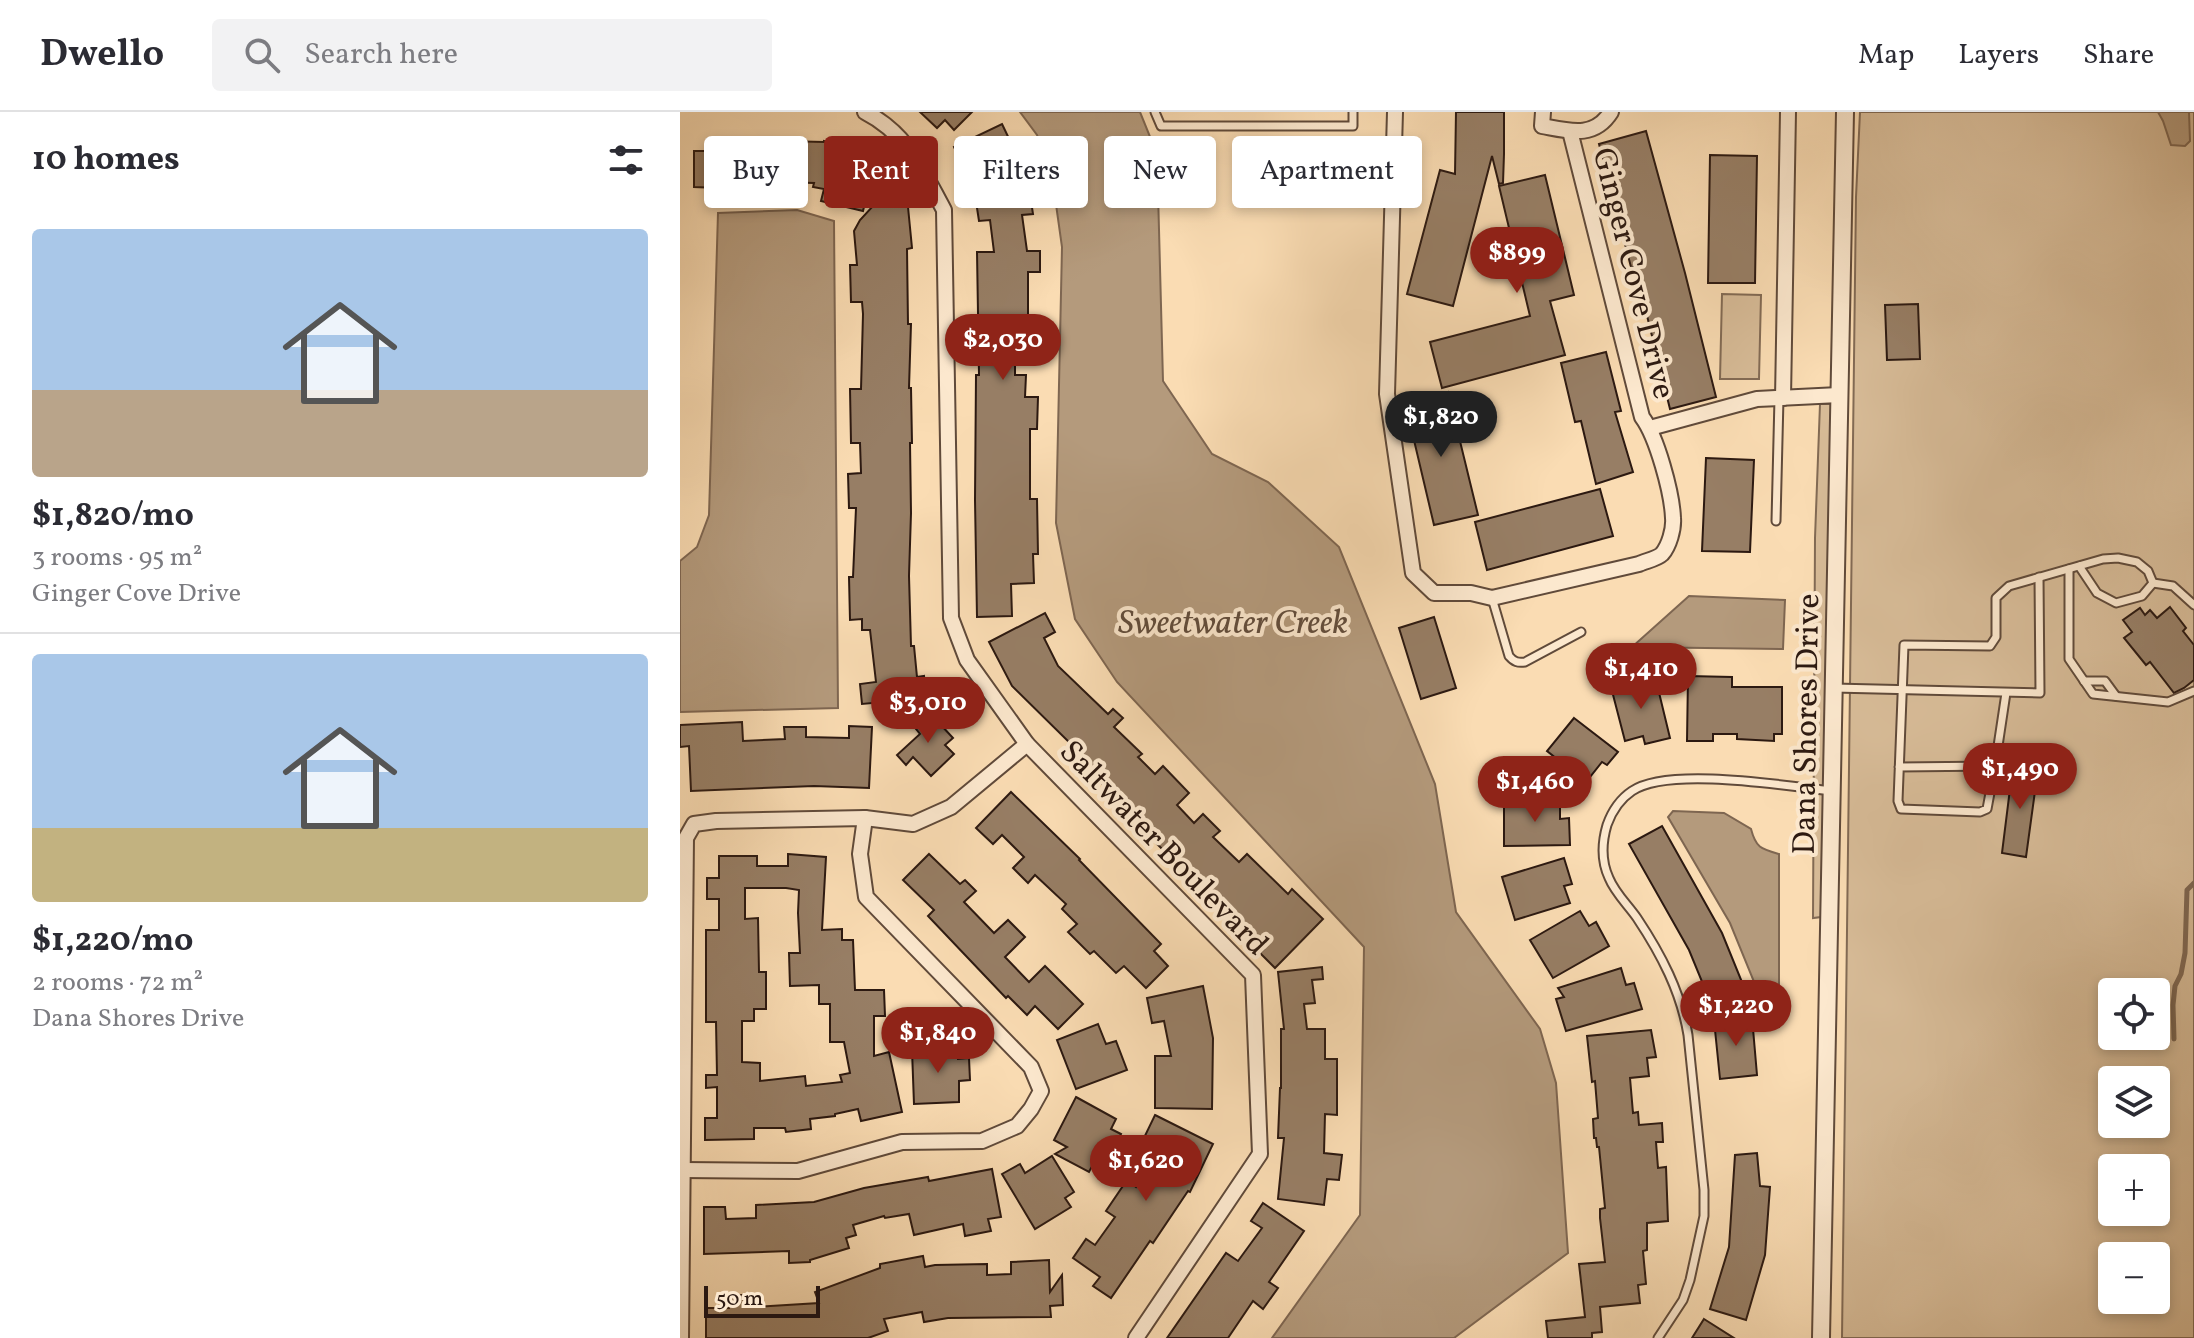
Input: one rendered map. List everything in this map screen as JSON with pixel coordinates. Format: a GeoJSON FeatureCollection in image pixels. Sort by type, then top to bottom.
{"type":"FeatureCollection","features":[{"type":"Feature","properties":{"kind":"street","name":"Saltwater Boulevard"},"geometry":{"type":"LineString","coordinates":[[865,112],[897,134],[913,151],[944,210],[951,618],[967,660],[1027,744],[1253,975],[1260,1154],[1136,1338]]}},
{"type":"Feature","properties":{"kind":"street","name":"Ginger Cove Drive"},"geometry":{"type":"LineString","coordinates":[[1395,112],[1387,394],[1413,573],[1434,593],[1471,593],[1492,598],[1639,564],[1662,554],[1672,534],[1669,491],[1650,428],[1642,417],[1570,131]]}},
{"type":"Feature","properties":{"kind":"street","name":"Ginger Cove Drive"},"geometry":{"type":"LineString","coordinates":[[1543,112],[1542,126],[1570,131],[1595,129],[1604,123],[1611,112]]}},
{"type":"Feature","properties":{"kind":"street"},"geometry":{"type":"LineString","coordinates":[[1781,398],[1788,112]]}},
{"type":"Feature","properties":{"kind":"street","name":"Dana Shores Drive"},"geometry":{"type":"LineString","coordinates":[[1821,1338],[1845,112]]}},
{"type":"Feature","properties":{"kind":"street","name":"Ginger Cove Drive"},"geometry":{"type":"LineString","coordinates":[[1650,428],[1757,399],[1839,395]]}},
{"type":"Feature","properties":{"kind":"street","name":"Saltwater Boulevard"},"geometry":{"type":"LineString","coordinates":[[681,1338],[686,838],[694,824],[865,818],[913,824],[951,807],[1027,744]]}},
{"type":"Feature","properties":{"kind":"street"},"geometry":{"type":"LineString","coordinates":[[683,1170],[798,1171],[902,1142],[982,1141],[1017,1126],[1041,1091],[1031,1067],[866,897],[860,854],[865,818]]}},
{"type":"Feature","properties":{"kind":"lane"},"geometry":{"type":"LineString","coordinates":[[1155,112],[1161,126],[1353,126],[1353,112]]}},
{"type":"Feature","properties":{"kind":"lane"},"geometry":{"type":"LineString","coordinates":[[1776,521],[1781,398]]}},
{"type":"Feature","properties":{"kind":"lane"},"geometry":{"type":"LineString","coordinates":[[2006,693],[1987,809],[1980,812],[1901,809],[1898,801],[1904,645],[1990,646],[1996,637],[1996,598],[2009,586],[2103,559],[2137,562],[2148,571],[2153,583]]}},
{"type":"Feature","properties":{"kind":"lane"},"geometry":{"type":"LineString","coordinates":[[2079,566],[2097,593],[2116,603],[2142,596],[2153,583]]}},
{"type":"Feature","properties":{"kind":"lane"},"geometry":{"type":"LineString","coordinates":[[2069,569],[2069,659],[2093,694],[2168,702],[2194,691]]}},
{"type":"Feature","properties":{"kind":"lane"},"geometry":{"type":"LineString","coordinates":[[1834,688],[2040,693],[2039,577]]}},
{"type":"Feature","properties":{"kind":"lane"},"geometry":{"type":"LineString","coordinates":[[2153,583],[2173,586],[2194,605]]}},
{"type":"Feature","properties":{"kind":"lane"},"geometry":{"type":"LineString","coordinates":[[1492,598],[1512,661],[1525,662],[1581,632]]}},
{"type":"Feature","properties":{"kind":"lane"},"geometry":{"type":"LineString","coordinates":[[2084,681],[2105,681],[2116,696]]}},
{"type":"Feature","properties":{"kind":"lane"},"geometry":{"type":"LineString","coordinates":[[1899,767],[1995,766]]}},
{"type":"Feature","properties":{"kind":"lane"},"geometry":{"type":"LineString","coordinates":[[1658,1338],[1687,1290],[1704,1216],[1688,1035],[1685,1017],[1665,962],[1609,880],[1603,863],[1603,838],[1619,801],[1634,789],[1657,781],[1679,778],[1720,780],[1832,791]]}},
{"type":"Feature","properties":{"kind":"shaded area"},"geometry":{"type":"Polygon","coordinates":[[[1860,112],[2194,112],[2194,1338],[1842,1338],[1856,197],[1860,112]]]}},
{"type":"Feature","properties":{"kind":"shaded area"},"geometry":{"type":"Polygon","coordinates":[[[1722,294],[1761,295],[1759,379],[1720,379],[1722,294]]]}},
{"type":"Feature","properties":{"kind":"shaded area"},"geometry":{"type":"Polygon","coordinates":[[[1820,404],[1831,404],[1821,917],[1813,918],[1815,538],[1820,404]]]}},
{"type":"Feature","properties":{"kind":"water","name":"Sweetwater Creek"},"geometry":{"type":"Polygon","coordinates":[[[1020,112],[1140,112],[1150,136],[1104,136],[1104,208],[1158,208],[1163,381],[1212,454],[1268,482],[1339,547],[1435,784],[1456,912],[1540,1029],[1556,1083],[1568,1253],[1454,1338],[1272,1338],[1360,1215],[1364,947],[1117,682],[1075,619],[1056,523],[1062,247],[1057,208],[1088,208],[1088,136],[1037,135],[1020,112]]]}},
{"type":"Feature","properties":{"kind":"water"},"geometry":{"type":"Polygon","coordinates":[[[2158,112],[2189,112],[2190,141],[2185,146],[2171,145],[2158,112]]]}},
{"type":"Feature","properties":{"kind":"water"},"geometry":{"type":"Polygon","coordinates":[[[797,210],[834,221],[838,708],[680,712],[680,561],[697,547],[709,515],[718,213],[797,210]]]}},
{"type":"Feature","properties":{"kind":"water"},"geometry":{"type":"Polygon","coordinates":[[[1689,596],[1785,600],[1783,649],[1632,647],[1689,596]]]}},
{"type":"Feature","properties":{"kind":"water"},"geometry":{"type":"Polygon","coordinates":[[[1673,811],[1724,813],[1751,829],[1760,847],[1779,854],[1779,1027],[1770,1027],[1730,923],[1668,817],[1673,811]]]}},
{"type":"Feature","properties":{"kind":"building"},"geometry":{"type":"Polygon","coordinates":[[[920,112],[972,112],[954,130],[945,120],[937,128],[920,112]]]}},
{"type":"Feature","properties":{"kind":"building"},"geometry":{"type":"Polygon","coordinates":[[[1456,112],[1504,112],[1504,154],[1503,183],[1499,184],[1492,156],[1453,306],[1407,294],[1440,170],[1455,174],[1456,112]]]}},
{"type":"Feature","properties":{"kind":"building"},"geometry":{"type":"Polygon","coordinates":[[[1002,124],[1008,136],[977,136],[1002,124]]]}},
{"type":"Feature","properties":{"kind":"building"},"geometry":{"type":"Polygon","coordinates":[[[1646,131],[1716,397],[1670,409],[1635,267],[1631,267],[1599,144],[1646,131]]]}},
{"type":"Feature","properties":{"kind":"building"},"geometry":{"type":"Polygon","coordinates":[[[808,142],[824,142],[824,189],[813,187],[814,183],[808,183],[808,142]]]}},
{"type":"Feature","properties":{"kind":"building"},"geometry":{"type":"Polygon","coordinates":[[[694,151],[704,151],[704,187],[694,187],[694,151]]]}},
{"type":"Feature","properties":{"kind":"building"},"geometry":{"type":"Polygon","coordinates":[[[1710,155],[1757,156],[1755,283],[1708,283],[1710,155]]]}},
{"type":"Feature","properties":{"kind":"building"},"geometry":{"type":"Polygon","coordinates":[[[1545,175],[1574,295],[1550,301],[1565,355],[1442,388],[1430,342],[1530,316],[1499,186],[1545,175]]]}},
{"type":"Feature","properties":{"kind":"building"},"geometry":{"type":"Polygon","coordinates":[[[871,208],[908,208],[912,248],[907,249],[908,324],[911,324],[911,646],[914,646],[917,677],[924,676],[926,698],[862,704],[860,684],[876,682],[870,630],[862,630],[862,619],[850,620],[849,577],[853,577],[856,508],[849,508],[848,474],[861,473],[860,443],[851,443],[850,389],[861,389],[863,314],[862,302],[851,302],[850,265],[857,265],[854,231],[871,208]]]}},
{"type":"Feature","properties":{"kind":"building"},"geometry":{"type":"Polygon","coordinates":[[[977,208],[1032,208],[1033,214],[1022,215],[1027,251],[1040,251],[1040,272],[1028,272],[1028,316],[1038,316],[1039,342],[1015,342],[1015,375],[1026,375],[1025,397],[1038,397],[1037,429],[1030,429],[1030,499],[1037,499],[1038,554],[1033,554],[1034,583],[1011,584],[1012,616],[977,617],[977,252],[994,252],[990,220],[979,221],[977,208]]]}},
{"type":"Feature","properties":{"kind":"building"},"geometry":{"type":"Polygon","coordinates":[[[1918,304],[1920,359],[1887,360],[1885,305],[1918,304]]]}},
{"type":"Feature","properties":{"kind":"building"},"geometry":{"type":"Polygon","coordinates":[[[1606,352],[1621,411],[1615,412],[1633,472],[1596,484],[1581,421],[1575,422],[1561,363],[1606,352]]]}},
{"type":"Feature","properties":{"kind":"building"},"geometry":{"type":"Polygon","coordinates":[[[1448,392],[1478,515],[1434,525],[1405,402],[1448,392]]]}},
{"type":"Feature","properties":{"kind":"building"},"geometry":{"type":"Polygon","coordinates":[[[1706,458],[1754,460],[1750,552],[1702,551],[1706,458]]]}},
{"type":"Feature","properties":{"kind":"building"},"geometry":{"type":"Polygon","coordinates":[[[1600,489],[1613,536],[1487,570],[1475,522],[1600,489]]]}},
{"type":"Feature","properties":{"kind":"building"},"geometry":{"type":"Polygon","coordinates":[[[2170,607],[2194,645],[2194,680],[2174,693],[2150,662],[2146,665],[2124,638],[2132,632],[2123,620],[2140,608],[2145,615],[2150,610],[2157,618],[2170,607]]]}},
{"type":"Feature","properties":{"kind":"building"},"geometry":{"type":"Polygon","coordinates":[[[1045,613],[1055,632],[1044,638],[1058,666],[1108,714],[1113,709],[1123,718],[1114,727],[1142,754],[1138,757],[1155,774],[1163,766],[1189,793],[1177,805],[1194,823],[1203,814],[1220,831],[1213,837],[1239,862],[1247,854],[1288,894],[1292,889],[1323,919],[1275,968],[1260,953],[1264,949],[1197,887],[1199,885],[1155,842],[1115,796],[1070,753],[1075,748],[1012,686],[989,642],[1045,613]]]}},
{"type":"Feature","properties":{"kind":"building"},"geometry":{"type":"Polygon","coordinates":[[[1434,617],[1456,688],[1421,699],[1399,628],[1434,617]]]}},
{"type":"Feature","properties":{"kind":"building"},"geometry":{"type":"Polygon","coordinates":[[[1655,676],[1670,738],[1645,744],[1643,736],[1625,741],[1611,687],[1655,676]]]}},
{"type":"Feature","properties":{"kind":"building"},"geometry":{"type":"Polygon","coordinates":[[[1688,676],[1732,677],[1732,687],[1782,687],[1782,734],[1774,734],[1774,741],[1737,739],[1737,734],[1713,734],[1713,741],[1687,741],[1688,676]]]}},
{"type":"Feature","properties":{"kind":"building"},"geometry":{"type":"Polygon","coordinates":[[[927,710],[953,738],[945,745],[954,754],[931,776],[913,757],[906,765],[897,755],[920,734],[912,724],[927,710]]]}},
{"type":"Feature","properties":{"kind":"building"},"geometry":{"type":"Polygon","coordinates":[[[1574,718],[1618,752],[1607,765],[1602,762],[1586,782],[1547,751],[1574,718]]]}},
{"type":"Feature","properties":{"kind":"building"},"geometry":{"type":"Polygon","coordinates":[[[742,722],[743,741],[785,739],[784,727],[806,727],[806,737],[849,738],[849,726],[872,727],[869,788],[814,786],[691,791],[689,746],[680,747],[680,725],[742,722]]]}},
{"type":"Feature","properties":{"kind":"building"},"geometry":{"type":"Polygon","coordinates":[[[2013,765],[2038,769],[2026,857],[2002,853],[2013,765]]]}},
{"type":"Feature","properties":{"kind":"building"},"geometry":{"type":"Polygon","coordinates":[[[1011,792],[1161,944],[1154,951],[1168,966],[1146,988],[1124,966],[1116,973],[1094,951],[1090,954],[1068,932],[1077,924],[1062,909],[1066,904],[1035,875],[1028,883],[1013,868],[1024,857],[1002,835],[993,844],[976,828],[1011,792]]]}},
{"type":"Feature","properties":{"kind":"building"},"geometry":{"type":"Polygon","coordinates":[[[1560,801],[1560,819],[1569,818],[1570,845],[1504,846],[1504,802],[1560,801]]]}},
{"type":"Feature","properties":{"kind":"building"},"geometry":{"type":"Polygon","coordinates":[[[1662,826],[1722,933],[1746,992],[1712,1006],[1689,950],[1629,844],[1662,826]]]}},
{"type":"Feature","properties":{"kind":"building"},"geometry":{"type":"Polygon","coordinates":[[[788,854],[826,857],[822,930],[842,929],[842,940],[853,940],[855,990],[884,990],[885,1016],[874,1016],[874,1056],[889,1052],[902,1112],[861,1121],[858,1109],[810,1119],[811,1129],[786,1132],[785,1128],[754,1128],[754,1139],[705,1140],[705,1118],[717,1118],[717,1087],[706,1088],[706,1075],[717,1075],[716,1022],[706,1022],[706,930],[719,930],[719,899],[707,899],[707,878],[719,878],[719,856],[757,856],[757,866],[788,866],[788,854]],[[745,888],[745,919],[758,918],[759,972],[766,972],[766,1009],[754,1009],[754,1021],[742,1021],[742,1062],[760,1063],[760,1081],[805,1076],[806,1086],[842,1082],[840,1075],[850,1073],[844,1042],[830,1042],[830,1004],[819,1004],[819,985],[790,986],[789,953],[800,953],[799,890],[745,888]]]}},
{"type":"Feature","properties":{"kind":"building"},"geometry":{"type":"Polygon","coordinates":[[[929,854],[960,884],[965,880],[976,891],[964,902],[994,933],[1008,920],[1025,937],[1005,957],[1029,982],[1045,966],[1083,1004],[1058,1029],[1035,1006],[1027,1015],[1008,996],[1006,998],[928,916],[934,910],[903,880],[929,854]]]}},
{"type":"Feature","properties":{"kind":"building"},"geometry":{"type":"Polygon","coordinates":[[[1564,858],[1572,884],[1564,886],[1570,903],[1515,920],[1502,877],[1564,858]]]}},
{"type":"Feature","properties":{"kind":"building"},"geometry":{"type":"Polygon","coordinates":[[[1580,911],[1589,926],[1596,922],[1609,946],[1553,978],[1530,940],[1580,911]]]}},
{"type":"Feature","properties":{"kind":"building"},"geometry":{"type":"Polygon","coordinates":[[[1322,967],[1323,979],[1312,980],[1315,1003],[1304,1004],[1307,1029],[1325,1029],[1325,1059],[1337,1059],[1337,1115],[1325,1114],[1324,1153],[1342,1155],[1339,1180],[1327,1179],[1324,1205],[1278,1199],[1284,1138],[1278,1138],[1281,1029],[1284,1029],[1278,972],[1322,967]]]}},
{"type":"Feature","properties":{"kind":"building"},"geometry":{"type":"Polygon","coordinates":[[[1621,968],[1626,985],[1634,983],[1642,1009],[1566,1031],[1556,999],[1564,997],[1558,988],[1621,968]]]}},
{"type":"Feature","properties":{"kind":"building"},"geometry":{"type":"Polygon","coordinates":[[[1203,986],[1213,1038],[1212,1109],[1155,1108],[1155,1056],[1171,1056],[1164,1021],[1152,1023],[1147,998],[1203,986]]]}},
{"type":"Feature","properties":{"kind":"building"},"geometry":{"type":"Polygon","coordinates":[[[1752,1017],[1757,1075],[1720,1079],[1714,1020],[1752,1017]]]}},
{"type":"Feature","properties":{"kind":"building"},"geometry":{"type":"Polygon","coordinates":[[[1098,1024],[1106,1044],[1116,1041],[1127,1070],[1076,1089],[1057,1040],[1098,1024]]]}},
{"type":"Feature","properties":{"kind":"building"},"geometry":{"type":"Polygon","coordinates":[[[1651,1030],[1656,1057],[1647,1058],[1649,1076],[1630,1078],[1633,1113],[1638,1112],[1639,1125],[1662,1123],[1663,1142],[1656,1142],[1658,1168],[1666,1167],[1668,1221],[1647,1223],[1647,1250],[1643,1251],[1646,1284],[1638,1285],[1640,1303],[1600,1307],[1602,1332],[1592,1333],[1592,1338],[1548,1338],[1546,1321],[1585,1317],[1579,1264],[1605,1262],[1600,1209],[1605,1208],[1593,1119],[1598,1118],[1587,1036],[1651,1030]]]}},
{"type":"Feature","properties":{"kind":"building"},"geometry":{"type":"Polygon","coordinates":[[[957,1048],[958,1059],[969,1058],[970,1080],[959,1081],[959,1102],[914,1104],[912,1050],[957,1048]]]}},
{"type":"Feature","properties":{"kind":"building"},"geometry":{"type":"Polygon","coordinates":[[[1076,1097],[1116,1119],[1111,1129],[1121,1134],[1110,1156],[1100,1151],[1089,1172],[1055,1154],[1067,1147],[1054,1140],[1076,1097]]]}},
{"type":"Feature","properties":{"kind":"building"},"geometry":{"type":"Polygon","coordinates":[[[1155,1115],[1213,1144],[1190,1192],[1153,1243],[1150,1241],[1111,1298],[1093,1286],[1100,1277],[1073,1258],[1086,1239],[1095,1245],[1115,1217],[1106,1211],[1127,1180],[1136,1187],[1153,1162],[1146,1158],[1150,1149],[1141,1144],[1155,1115]]]}},
{"type":"Feature","properties":{"kind":"building"},"geometry":{"type":"Polygon","coordinates":[[[1757,1153],[1760,1186],[1770,1187],[1765,1255],[1746,1320],[1710,1309],[1729,1247],[1735,1155],[1757,1153]]]}},
{"type":"Feature","properties":{"kind":"building"},"geometry":{"type":"Polygon","coordinates":[[[1052,1156],[1074,1192],[1065,1198],[1071,1207],[1035,1229],[1002,1174],[1020,1164],[1025,1173],[1052,1156]]]}},
{"type":"Feature","properties":{"kind":"building"},"geometry":{"type":"Polygon","coordinates":[[[992,1169],[1001,1217],[988,1219],[991,1231],[965,1236],[963,1224],[914,1235],[909,1214],[884,1216],[853,1225],[856,1235],[846,1238],[849,1248],[810,1262],[789,1263],[789,1251],[704,1254],[704,1207],[725,1207],[726,1219],[756,1218],[756,1205],[814,1202],[864,1188],[928,1177],[929,1181],[992,1169]]]}},
{"type":"Feature","properties":{"kind":"building"},"geometry":{"type":"Polygon","coordinates":[[[1263,1203],[1304,1231],[1269,1282],[1278,1288],[1263,1309],[1253,1301],[1228,1338],[1167,1338],[1226,1253],[1238,1261],[1262,1228],[1251,1221],[1263,1203]]]}},
{"type":"Feature","properties":{"kind":"building"},"geometry":{"type":"Polygon","coordinates":[[[923,1256],[925,1267],[987,1264],[987,1275],[1011,1274],[1011,1262],[1049,1260],[1050,1292],[1062,1275],[1063,1305],[1050,1306],[1051,1317],[948,1318],[924,1322],[922,1312],[884,1319],[888,1331],[868,1338],[706,1338],[706,1308],[729,1308],[729,1295],[752,1295],[752,1307],[819,1303],[815,1292],[880,1268],[880,1264],[923,1256]]]}},
{"type":"Feature","properties":{"kind":"building"},"geometry":{"type":"Polygon","coordinates":[[[1704,1319],[1734,1338],[1692,1338],[1704,1319]]]}},
{"type":"Feature","properties":{"kind":"waterway"},"geometry":{"type":"LineString","coordinates":[[2174,1039],[2173,1005],[2185,953],[2187,890],[2194,883]]}}]}
